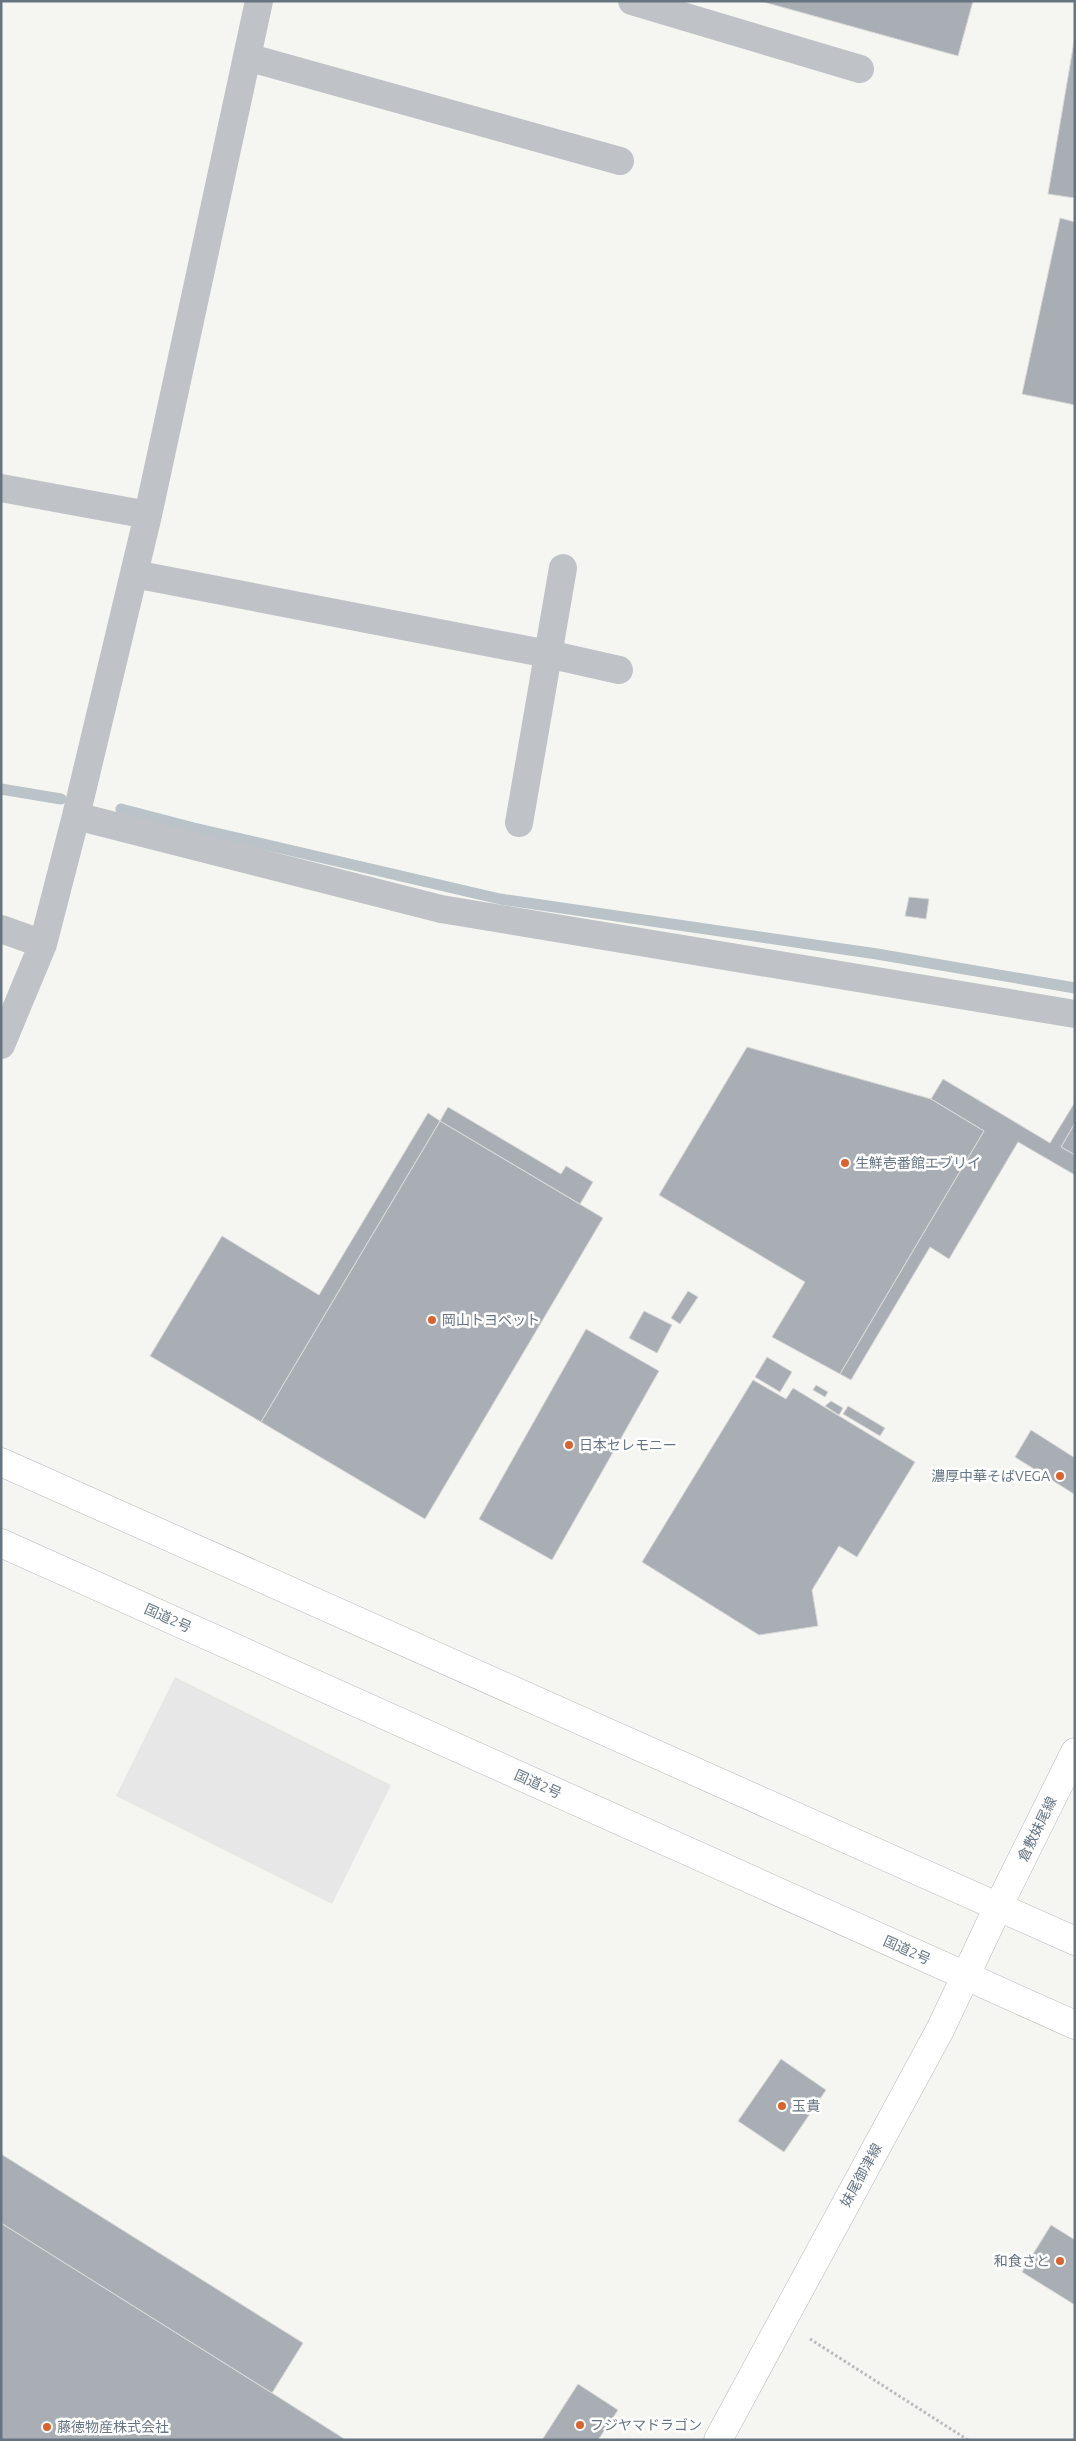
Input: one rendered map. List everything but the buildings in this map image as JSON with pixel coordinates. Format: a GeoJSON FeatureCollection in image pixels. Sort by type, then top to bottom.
{"type":"FeatureCollection","features":[{"type":"Feature","properties":{"kind":"main road"},"geometry":{"type":"LineString","coordinates":[[1,1462],[1075,1941]]}},
{"type":"Feature","properties":{"kind":"main road","name":"国道2号"},"geometry":{"type":"LineString","coordinates":[[1,1543],[1075,2025]]}},
{"type":"Feature","properties":{"kind":"main road","name":"倉敷妹尾線"},"geometry":{"type":"LineString","coordinates":[[998,1907],[1075,1752]]}},
{"type":"Feature","properties":{"kind":"main road","name":"妹尾御津線"},"geometry":{"type":"LineString","coordinates":[[718,2440],[781,2320],[941,2028],[998,1907]]}},
{"type":"Feature","properties":{"kind":"street"},"geometry":{"type":"LineString","coordinates":[[1,1045],[43,944],[76,816],[148,515],[259,1]]}},
{"type":"Feature","properties":{"kind":"street"},"geometry":{"type":"LineString","coordinates":[[632,1],[860,69]]}},
{"type":"Feature","properties":{"kind":"street"},"geometry":{"type":"LineString","coordinates":[[247,57],[620,161]]}},
{"type":"Feature","properties":{"kind":"street"},"geometry":{"type":"LineString","coordinates":[[1,488],[148,515]]}},
{"type":"Feature","properties":{"kind":"street"},"geometry":{"type":"LineString","coordinates":[[519,823],[563,568]]}},
{"type":"Feature","properties":{"kind":"street"},"geometry":{"type":"LineString","coordinates":[[134,574],[548,654],[619,670]]}},
{"type":"Feature","properties":{"kind":"street"},"geometry":{"type":"LineString","coordinates":[[76,816],[441,909],[1075,1014]]}},
{"type":"Feature","properties":{"kind":"street"},"geometry":{"type":"LineString","coordinates":[[1,929],[43,944]]}},
{"type":"Feature","properties":{"kind":"path"},"geometry":{"type":"LineString","coordinates":[[781,2320],[968,2440]]}},
{"type":"Feature","properties":{"kind":"shaded area"},"geometry":{"type":"Polygon","coordinates":[[[175,1677],[391,1785],[332,1904],[116,1796],[175,1677]]]}},
{"type":"Feature","properties":{"kind":"waterway"},"geometry":{"type":"LineString","coordinates":[[1,789],[61,799]]}},
{"type":"Feature","properties":{"kind":"waterway"},"geometry":{"type":"LineString","coordinates":[[121,809],[194,828],[500,899],[877,954],[1075,988]]}},
{"type":"Feature","properties":{"kind":"place","name":"生鮮壱番館エブリイ"},"geometry":{"type":"Point","coordinates":[845,1163]}},
{"type":"Feature","properties":{"kind":"place","name":"岡山トヨペット"},"geometry":{"type":"Point","coordinates":[432,1320]}},
{"type":"Feature","properties":{"kind":"place","name":"日本セレモニー"},"geometry":{"type":"Point","coordinates":[569,1445]}},
{"type":"Feature","properties":{"kind":"place","name":"濃厚中華そばVEGA"},"geometry":{"type":"Point","coordinates":[1060,1476]}},
{"type":"Feature","properties":{"kind":"place","name":"玉貴"},"geometry":{"type":"Point","coordinates":[782,2106]}},
{"type":"Feature","properties":{"kind":"place","name":"和食さと"},"geometry":{"type":"Point","coordinates":[1060,2261]}},
{"type":"Feature","properties":{"kind":"place","name":"フジヤマドラゴン"},"geometry":{"type":"Point","coordinates":[580,2425]}},
{"type":"Feature","properties":{"kind":"place","name":"藤徳物産株式会社"},"geometry":{"type":"Point","coordinates":[47,2427]}}]}
